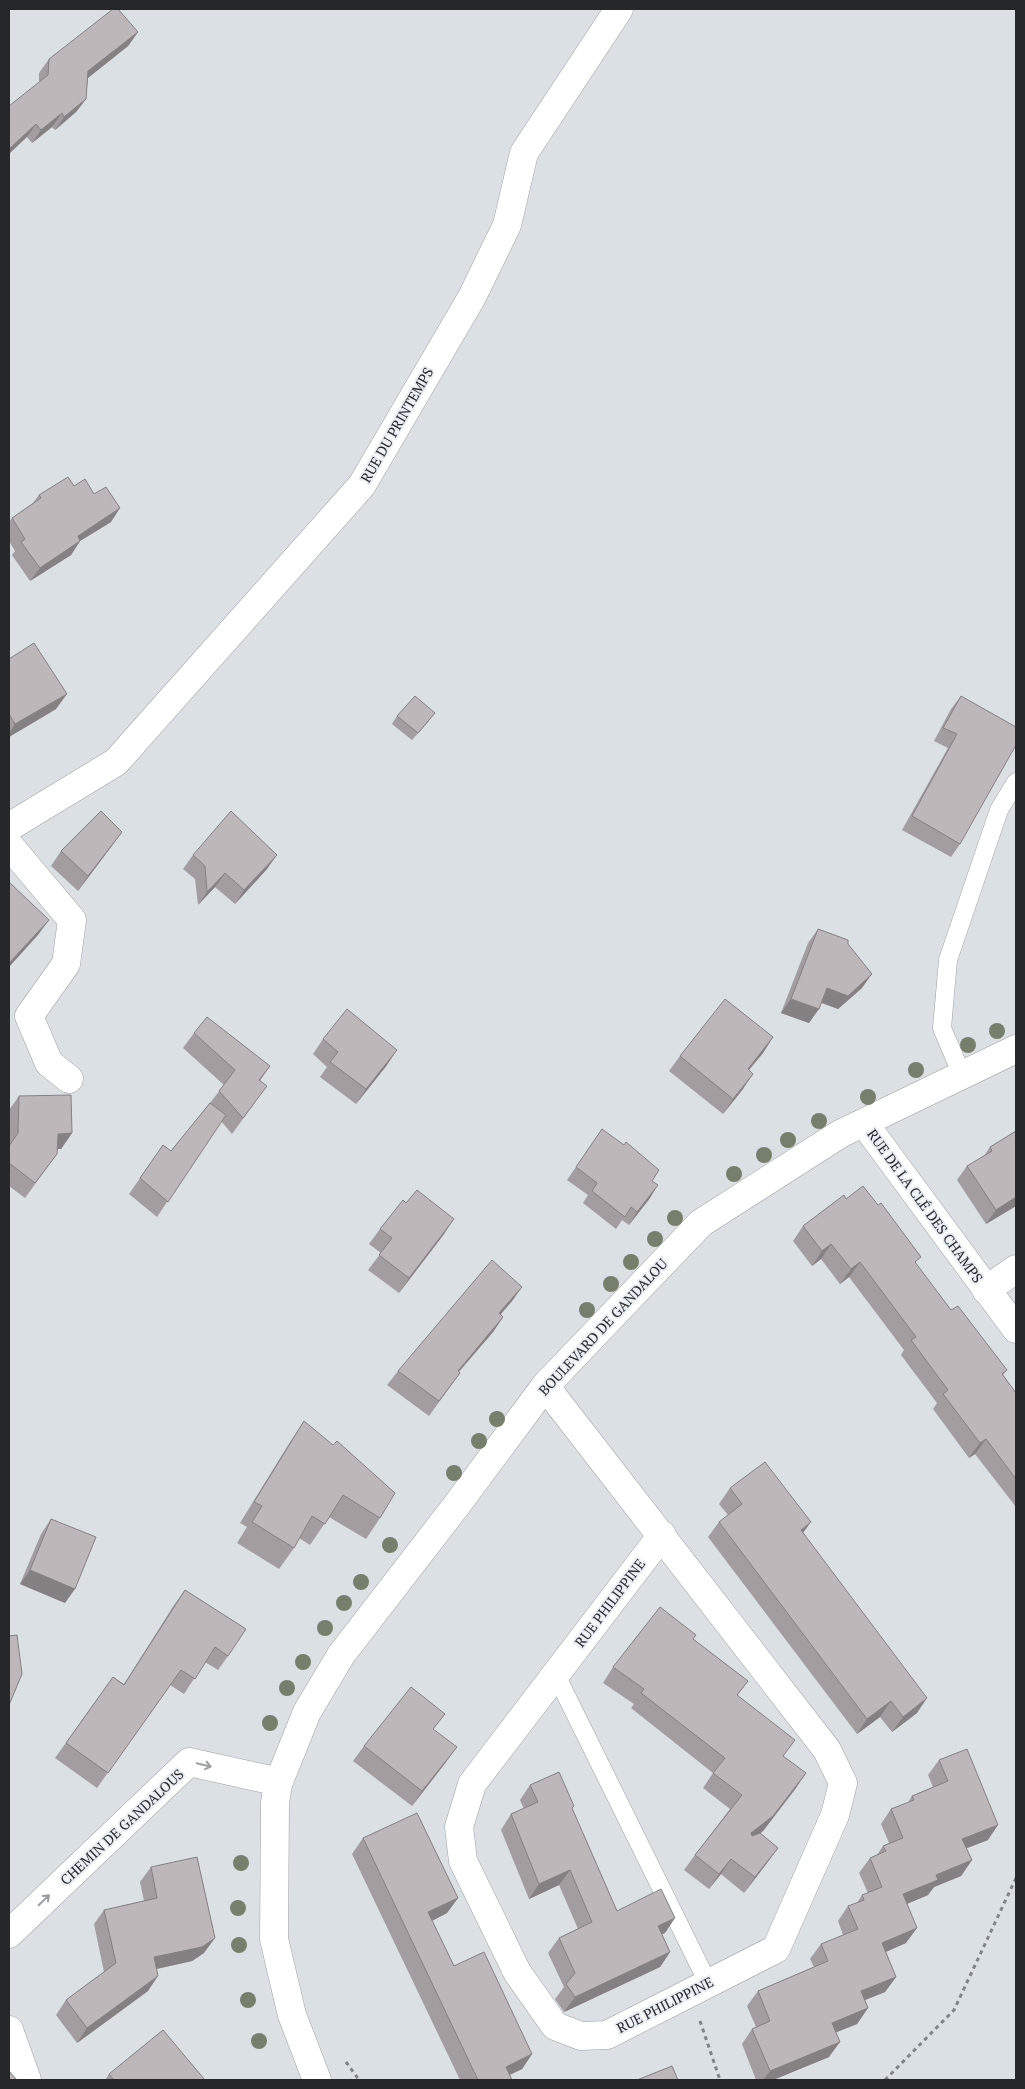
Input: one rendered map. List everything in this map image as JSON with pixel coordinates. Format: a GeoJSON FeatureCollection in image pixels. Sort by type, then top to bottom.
{"type":"FeatureCollection","features":[{"type":"Feature","properties":{"kind":"street","name":"RUE DU PRINTEMPS"},"geometry":{"type":"LineString","coordinates":[[9,827],[116,762],[362,485],[472,297],[507,225],[524,154],[619,9]]}},
{"type":"Feature","properties":{"kind":"street"},"geometry":{"type":"LineString","coordinates":[[9,845],[72,920],[66,964],[29,1016],[49,1063],[69,1079]]}},
{"type":"Feature","properties":{"kind":"street","name":"BOULEVARD DE GANDALOU"},"geometry":{"type":"LineString","coordinates":[[316,2080],[292,2015],[274,1939],[275,1803],[278,1784],[307,1712],[341,1655],[456,1506],[545,1386],[702,1223],[840,1134],[1016,1049]]}},
{"type":"Feature","properties":{"kind":"street","name":"RUE DE LA CLÉ DES CHAMPS"},"geometry":{"type":"LineString","coordinates":[[864,1123],[1016,1329]]}},
{"type":"Feature","properties":{"kind":"street","name":"RUE DE LA CLÉ DES CHAMPS"},"geometry":{"type":"LineString","coordinates":[[986,1290],[1016,1269]]}},
{"type":"Feature","properties":{"kind":"street","name":"RUE PHILIPPINE"},"geometry":{"type":"LineString","coordinates":[[545,1386],[662,1535],[827,1750],[843,1784],[835,1814],[776,1949],[607,2035],[581,2036],[555,2026],[517,1972],[463,1861],[459,1827],[472,1784],[662,1535]]}},
{"type":"Feature","properties":{"kind":"street","name":"CHEMIN DE GANDALOUS"},"geometry":{"type":"LineString","coordinates":[[9,1934],[189,1762],[266,1779],[278,1784]]}},
{"type":"Feature","properties":{"kind":"street"},"geometry":{"type":"LineString","coordinates":[[9,2030],[27,2080]]}},
{"type":"Feature","properties":{"kind":"lane"},"geometry":{"type":"LineString","coordinates":[[962,1075],[942,1028],[948,960],[999,810],[1016,782]]}},
{"type":"Feature","properties":{"kind":"lane"},"geometry":{"type":"LineString","coordinates":[[556,1674],[699,1988]]}},
{"type":"Feature","properties":{"kind":"path"},"geometry":{"type":"LineString","coordinates":[[885,2080],[954,2010],[1016,1878]]}},
{"type":"Feature","properties":{"kind":"path"},"geometry":{"type":"LineString","coordinates":[[699,1988],[720,2080]]}},
{"type":"Feature","properties":{"kind":"building"},"geometry":{"type":"Polygon","coordinates":[[[113,9],[118,9],[138,32],[88,71],[86,99],[64,117],[62,113],[41,130],[36,124],[9,149],[9,106],[48,75],[49,59],[113,9]]]}},
{"type":"Feature","properties":{"kind":"building"},"geometry":{"type":"Polygon","coordinates":[[[68,477],[74,486],[85,479],[94,494],[106,487],[120,508],[78,536],[80,541],[40,568],[21,542],[25,539],[12,518],[41,498],[39,495],[68,477]]]}},
{"type":"Feature","properties":{"kind":"building"},"geometry":{"type":"Polygon","coordinates":[[[34,643],[67,694],[15,724],[9,714],[9,659],[34,643]]]}},
{"type":"Feature","properties":{"kind":"building"},"geometry":{"type":"Polygon","coordinates":[[[415,696],[435,713],[418,733],[397,716],[415,696]]]}},
{"type":"Feature","properties":{"kind":"building"},"geometry":{"type":"Polygon","coordinates":[[[961,696],[1016,727],[1016,745],[960,844],[912,816],[957,734],[943,728],[961,696]]]}},
{"type":"Feature","properties":{"kind":"building"},"geometry":{"type":"Polygon","coordinates":[[[101,811],[122,832],[88,876],[61,851],[101,811]]]}},
{"type":"Feature","properties":{"kind":"building"},"geometry":{"type":"Polygon","coordinates":[[[231,811],[277,855],[244,890],[225,873],[207,892],[205,866],[193,855],[231,811]]]}},
{"type":"Feature","properties":{"kind":"building"},"geometry":{"type":"Polygon","coordinates":[[[9,882],[49,920],[9,963],[9,882]]]}},
{"type":"Feature","properties":{"kind":"building"},"geometry":{"type":"Polygon","coordinates":[[[818,929],[848,940],[848,944],[872,974],[848,996],[827,988],[819,1009],[791,999],[818,929]]]}},
{"type":"Feature","properties":{"kind":"building"},"geometry":{"type":"Polygon","coordinates":[[[725,999],[773,1037],[748,1069],[753,1074],[733,1099],[680,1056],[725,999]]]}},
{"type":"Feature","properties":{"kind":"building"},"geometry":{"type":"Polygon","coordinates":[[[347,1009],[397,1050],[366,1089],[330,1062],[338,1052],[323,1039],[347,1009]]]}},
{"type":"Feature","properties":{"kind":"building"},"geometry":{"type":"Polygon","coordinates":[[[207,1017],[270,1066],[259,1080],[267,1086],[243,1118],[219,1091],[235,1070],[194,1033],[207,1017]]]}},
{"type":"Feature","properties":{"kind":"building"},"geometry":{"type":"Polygon","coordinates":[[[71,1095],[72,1133],[58,1134],[57,1154],[35,1183],[9,1163],[9,1146],[18,1133],[19,1096],[71,1095]]]}},
{"type":"Feature","properties":{"kind":"building"},"geometry":{"type":"Polygon","coordinates":[[[210,1103],[226,1115],[168,1202],[140,1178],[163,1145],[171,1151],[210,1103]]]}},
{"type":"Feature","properties":{"kind":"building"},"geometry":{"type":"Polygon","coordinates":[[[602,1129],[624,1145],[626,1142],[659,1170],[652,1181],[658,1185],[637,1212],[631,1207],[625,1217],[592,1191],[597,1183],[576,1167],[602,1129]]]}},
{"type":"Feature","properties":{"kind":"building"},"geometry":{"type":"Polygon","coordinates":[[[1016,1131],[1016,1197],[996,1210],[967,1166],[992,1151],[990,1147],[1016,1131]]]}},
{"type":"Feature","properties":{"kind":"building"},"geometry":{"type":"Polygon","coordinates":[[[863,1186],[878,1205],[881,1203],[921,1257],[915,1262],[951,1310],[958,1306],[1007,1370],[1002,1374],[1016,1393],[1016,1479],[986,1439],[980,1443],[943,1394],[948,1390],[911,1340],[916,1337],[860,1262],[851,1269],[831,1244],[822,1251],[803,1226],[844,1195],[846,1199],[863,1186]]]}},
{"type":"Feature","properties":{"kind":"building"},"geometry":{"type":"Polygon","coordinates":[[[417,1190],[454,1219],[409,1278],[379,1255],[392,1238],[380,1229],[403,1200],[406,1203],[417,1190]]]}},
{"type":"Feature","properties":{"kind":"building"},"geometry":{"type":"Polygon","coordinates":[[[492,1260],[522,1287],[499,1313],[503,1317],[458,1371],[460,1373],[439,1401],[398,1371],[492,1260]]]}},
{"type":"Feature","properties":{"kind":"building"},"geometry":{"type":"Polygon","coordinates":[[[304,1421],[333,1445],[337,1441],[395,1493],[380,1518],[343,1495],[325,1524],[312,1516],[294,1548],[252,1522],[262,1506],[254,1502],[304,1421]]]}},
{"type":"Feature","properties":{"kind":"building"},"geometry":{"type":"Polygon","coordinates":[[[765,1462],[811,1522],[801,1530],[927,1698],[903,1717],[891,1701],[867,1719],[719,1522],[742,1504],[730,1488],[765,1462]]]}},
{"type":"Feature","properties":{"kind":"building"},"geometry":{"type":"Polygon","coordinates":[[[51,1519],[96,1537],[75,1589],[30,1570],[51,1519]]]}},
{"type":"Feature","properties":{"kind":"building"},"geometry":{"type":"Polygon","coordinates":[[[185,1590],[246,1629],[228,1656],[215,1647],[195,1679],[181,1670],[108,1773],[66,1743],[113,1677],[124,1685],[185,1590]]]}},
{"type":"Feature","properties":{"kind":"building"},"geometry":{"type":"Polygon","coordinates":[[[660,1607],[696,1635],[693,1639],[748,1681],[737,1695],[795,1740],[783,1756],[806,1773],[773,1816],[751,1833],[752,1836],[760,1833],[778,1848],[755,1877],[731,1859],[719,1874],[695,1855],[742,1795],[713,1773],[725,1758],[641,1693],[644,1689],[613,1667],[660,1607]]]}},
{"type":"Feature","properties":{"kind":"building"},"geometry":{"type":"Polygon","coordinates":[[[17,1635],[22,1674],[9,1705],[9,1636],[17,1635]]]}},
{"type":"Feature","properties":{"kind":"building"},"geometry":{"type":"Polygon","coordinates":[[[411,1687],[445,1714],[433,1729],[457,1747],[422,1791],[364,1746],[411,1687]]]}},
{"type":"Feature","properties":{"kind":"building"},"geometry":{"type":"Polygon","coordinates":[[[967,1749],[998,1825],[962,1839],[972,1860],[936,1875],[938,1880],[903,1894],[917,1928],[882,1943],[896,1977],[861,1991],[868,2008],[832,2023],[840,2042],[770,2071],[752,2029],[770,2021],[758,1991],[828,1961],[821,1944],[858,1929],[848,1906],[864,1900],[862,1895],[882,1887],[870,1858],[886,1851],[883,1846],[903,1838],[891,1809],[914,1800],[912,1796],[948,1781],[939,1760],[967,1749]]]}},
{"type":"Feature","properties":{"kind":"building"},"geometry":{"type":"Polygon","coordinates":[[[559,1772],[574,1806],[572,1808],[617,1911],[661,1889],[675,1918],[658,1926],[670,1952],[575,1997],[566,1984],[575,1973],[559,1938],[592,1922],[570,1870],[539,1884],[511,1814],[538,1802],[530,1785],[559,1772]]]}},
{"type":"Feature","properties":{"kind":"building"},"geometry":{"type":"Polygon","coordinates":[[[417,1813],[458,1898],[428,1912],[454,1966],[484,1952],[532,2054],[506,2067],[512,2080],[478,2080],[363,1838],[417,1813]]]}},
{"type":"Feature","properties":{"kind":"building"},"geometry":{"type":"Polygon","coordinates":[[[197,1857],[215,1938],[202,1947],[154,1957],[158,1976],[87,2028],[66,2000],[116,1963],[104,1910],[157,1898],[151,1867],[197,1857]]]}},
{"type":"Feature","properties":{"kind":"building"},"geometry":{"type":"Polygon","coordinates":[[[163,2030],[205,2080],[114,2080],[109,2074],[163,2030]]]}},
{"type":"Feature","properties":{"kind":"building"},"geometry":{"type":"Polygon","coordinates":[[[672,2066],[678,2080],[637,2080],[672,2066]]]}},
{"type":"Feature","properties":{"kind":"building"},"geometry":{"type":"Polygon","coordinates":[[[9,2071],[17,2080],[9,2080],[9,2071]]]}}]}
